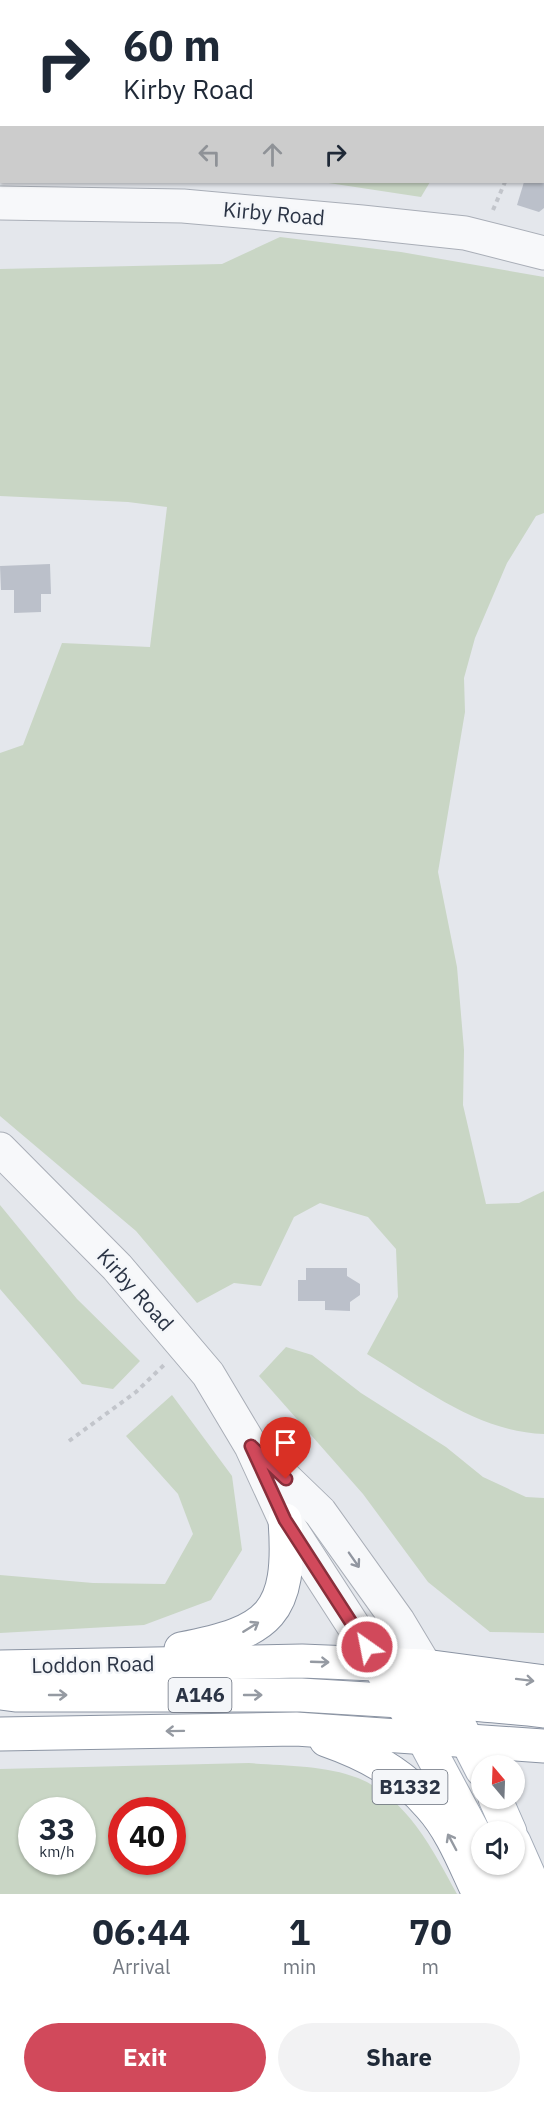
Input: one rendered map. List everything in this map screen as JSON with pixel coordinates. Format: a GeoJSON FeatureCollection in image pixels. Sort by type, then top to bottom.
{"type":"FeatureCollection","features":[{"type":"Feature","properties":{"kind":"main road"},"geometry":{"type":"LineString","coordinates":[[93,1665],[208,1644],[233,1637],[252,1628],[277,1604],[283,1588],[287,1570],[285,1520]]}},
{"type":"Feature","properties":{"kind":"main road","name":"Loddon Road"},"geometry":{"type":"LineString","coordinates":[[0,1667],[302,1661],[417,1691]]}},
{"type":"Feature","properties":{"kind":"main road","name":"Loddon Road"},"geometry":{"type":"LineString","coordinates":[[0,1734],[296,1729],[417,1691],[478,1675],[544,1682]]}},
{"type":"Feature","properties":{"kind":"main road","name":"A146"},"geometry":{"type":"LineString","coordinates":[[0,1693],[16,1695],[301,1695],[417,1691],[544,1711]]}},
{"type":"Feature","properties":{"kind":"main road","name":"B1332"},"geometry":{"type":"LineString","coordinates":[[417,1691],[467,1739],[475,1755]]}},
{"type":"Feature","properties":{"kind":"main road","name":"B1332"},"geometry":{"type":"LineString","coordinates":[[417,1691],[471,1821]]}},
{"type":"Feature","properties":{"kind":"main road","name":"B1332"},"geometry":{"type":"LineString","coordinates":[[296,1729],[358,1751],[401,1778],[431,1807],[480,1894]]}},
{"type":"Feature","properties":{"kind":"main road"},"geometry":{"type":"LineString","coordinates":[[467,1739],[544,1746]]}},
{"type":"Feature","properties":{"kind":"main road"},"geometry":{"type":"LineString","coordinates":[[525,1867],[537,1894]]}},
{"type":"Feature","properties":{"kind":"main road"},"geometry":{"type":"LineString","coordinates":[[495,1875],[504,1894]]}},
{"type":"Feature","properties":{"kind":"street","name":"Kirby Road"},"geometry":{"type":"LineString","coordinates":[[0,203],[183,194],[465,233],[544,254]]}},
{"type":"Feature","properties":{"kind":"street","name":"Kirby Road"},"geometry":{"type":"LineString","coordinates":[[0,1149],[117,1267],[208,1374],[251,1446],[285,1520],[417,1691]]}},
{"type":"Feature","properties":{"kind":"street","name":"Kirby Road"},"geometry":{"type":"LineString","coordinates":[[251,1446],[320,1512],[398,1621],[417,1691]]}},
{"type":"Feature","properties":{"kind":"path"},"geometry":{"type":"LineString","coordinates":[[69,1441],[136,1392],[184,1346]]}},
{"type":"Feature","properties":{"kind":"green space"},"geometry":{"type":"Polygon","coordinates":[[[329,183],[429,183],[421,197],[329,183]]]}},
{"type":"Feature","properties":{"kind":"green space"},"geometry":{"type":"Polygon","coordinates":[[[280,237],[401,252],[544,277],[544,513],[536,516],[507,563],[475,638],[464,678],[465,712],[438,872],[457,967],[464,1050],[463,1105],[486,1204],[519,1203],[544,1191],[544,1434],[520,1431],[473,1417],[367,1354],[398,1297],[396,1249],[368,1217],[320,1203],[294,1217],[261,1286],[234,1283],[197,1303],[136,1231],[0,1116],[0,753],[23,745],[62,643],[150,647],[167,507],[128,502],[0,496],[0,269],[222,264],[280,237]]]}},
{"type":"Feature","properties":{"kind":"green space"},"geometry":{"type":"Polygon","coordinates":[[[0,1205],[77,1299],[140,1361],[113,1389],[82,1384],[0,1289],[0,1205]]]}},
{"type":"Feature","properties":{"kind":"green space"},"geometry":{"type":"Polygon","coordinates":[[[286,1347],[312,1355],[361,1393],[446,1447],[483,1477],[526,1497],[544,1498],[544,1633],[490,1632],[428,1582],[363,1494],[259,1376],[286,1347]]]}},
{"type":"Feature","properties":{"kind":"green space"},"geometry":{"type":"Polygon","coordinates":[[[172,1395],[232,1476],[242,1550],[211,1600],[144,1625],[0,1633],[0,1575],[93,1583],[165,1584],[193,1534],[178,1494],[126,1436],[172,1395]]]}},
{"type":"Feature","properties":{"kind":"green space"},"geometry":{"type":"Polygon","coordinates":[[[249,1763],[332,1771],[358,1778],[375,1787],[391,1798],[417,1827],[457,1894],[0,1894],[0,1769],[249,1763]]]}},
{"type":"Feature","properties":{"kind":"building"},"geometry":{"type":"Polygon","coordinates":[[[524,183],[544,183],[544,208],[539,212],[517,205],[524,183]]]}},
{"type":"Feature","properties":{"kind":"building"},"geometry":{"type":"Polygon","coordinates":[[[50,564],[51,594],[41,594],[41,612],[14,613],[14,590],[1,590],[0,566],[50,564]]]}},
{"type":"Feature","properties":{"kind":"building"},"geometry":{"type":"Polygon","coordinates":[[[306,1268],[347,1268],[347,1276],[360,1284],[360,1295],[350,1302],[350,1311],[325,1310],[325,1301],[298,1301],[298,1280],[306,1280],[306,1268]]]}},
{"type":"Feature","properties":{"kind":"route"},"geometry":{"type":"LineString","coordinates":[[286,1479],[251,1446],[285,1520],[367,1647]]}}]}
